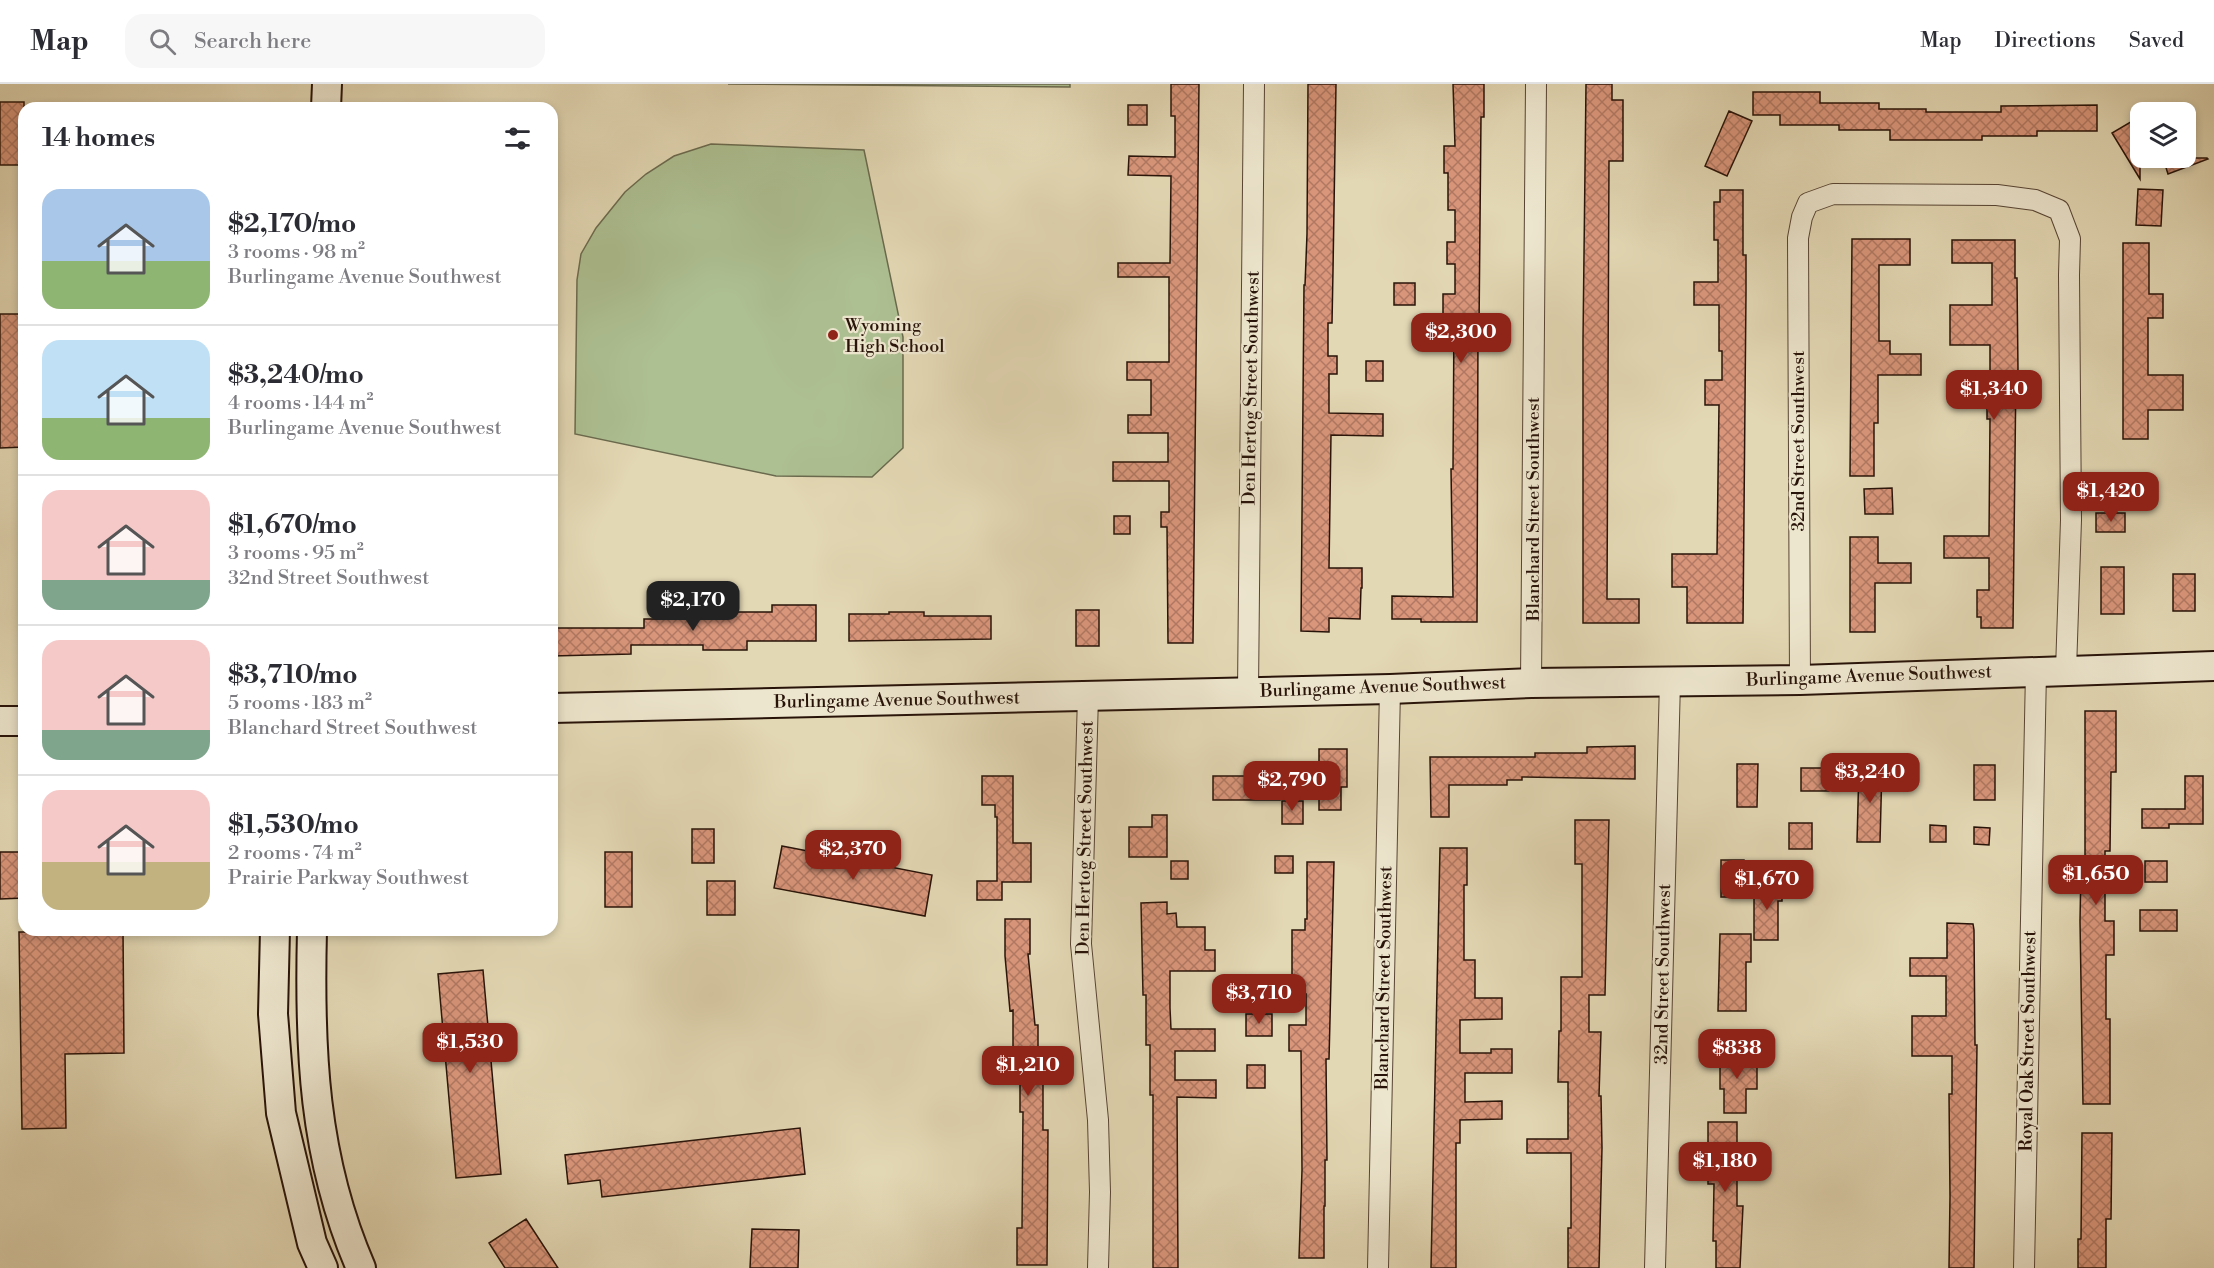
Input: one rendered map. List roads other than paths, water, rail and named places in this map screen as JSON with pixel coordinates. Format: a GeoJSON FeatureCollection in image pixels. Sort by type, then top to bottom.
{"type":"FeatureCollection","features":[{"type":"Feature","properties":{"kind":"street"},"geometry":{"type":"LineString","coordinates":[[326,102],[327,84]]}},
{"type":"Feature","properties":{"kind":"street","name":"Den Hertog Street Southwest"},"geometry":{"type":"LineString","coordinates":[[1248,691],[1254,84]]}},
{"type":"Feature","properties":{"kind":"street","name":"Blanchard Street Southwest"},"geometry":{"type":"LineString","coordinates":[[1531,683],[1536,84]]}},
{"type":"Feature","properties":{"kind":"street","name":"32nd Street Southwest"},"geometry":{"type":"LineString","coordinates":[[1800,680],[1798,238],[1802,217],[1808,203],[1833,194],[1997,195],[2035,200],[2059,210],[2070,239],[2068,275],[2071,520],[2066,670]]}},
{"type":"Feature","properties":{"kind":"street","name":"Burlingame Avenue Southwest"},"geometry":{"type":"LineString","coordinates":[[558,708],[1390,689],[1531,683],[1800,680],[2214,666]]}},
{"type":"Feature","properties":{"kind":"street","name":"Royal Oak Street Southwest"},"geometry":{"type":"LineString","coordinates":[[2024,1268],[2036,671]]}},
{"type":"Feature","properties":{"kind":"street","name":"32nd Street Southwest"},"geometry":{"type":"LineString","coordinates":[[1655,1268],[1670,681]]}},
{"type":"Feature","properties":{"kind":"street","name":"Blanchard Street Southwest"},"geometry":{"type":"LineString","coordinates":[[1378,1268],[1390,689]]}},
{"type":"Feature","properties":{"kind":"street","name":"Den Hertog Street Southwest"},"geometry":{"type":"LineString","coordinates":[[1088,696],[1081,944],[1098,1120],[1100,1180],[1098,1268]]}},
{"type":"Feature","properties":{"kind":"street"},"geometry":{"type":"LineString","coordinates":[[0,721],[18,721]]}},
{"type":"Feature","properties":{"kind":"street"},"geometry":{"type":"LineString","coordinates":[[275,936],[273,1014],[281,1113],[312,1243],[322,1268]]}},
{"type":"Feature","properties":{"kind":"street"},"geometry":{"type":"LineString","coordinates":[[312,936],[311,1041],[315,1092],[328,1169],[351,1244],[361,1268]]}},
{"type":"Feature","properties":{"kind":"place","name":"Wyoming High School"},"geometry":{"type":"Point","coordinates":[833,335]}}]}
